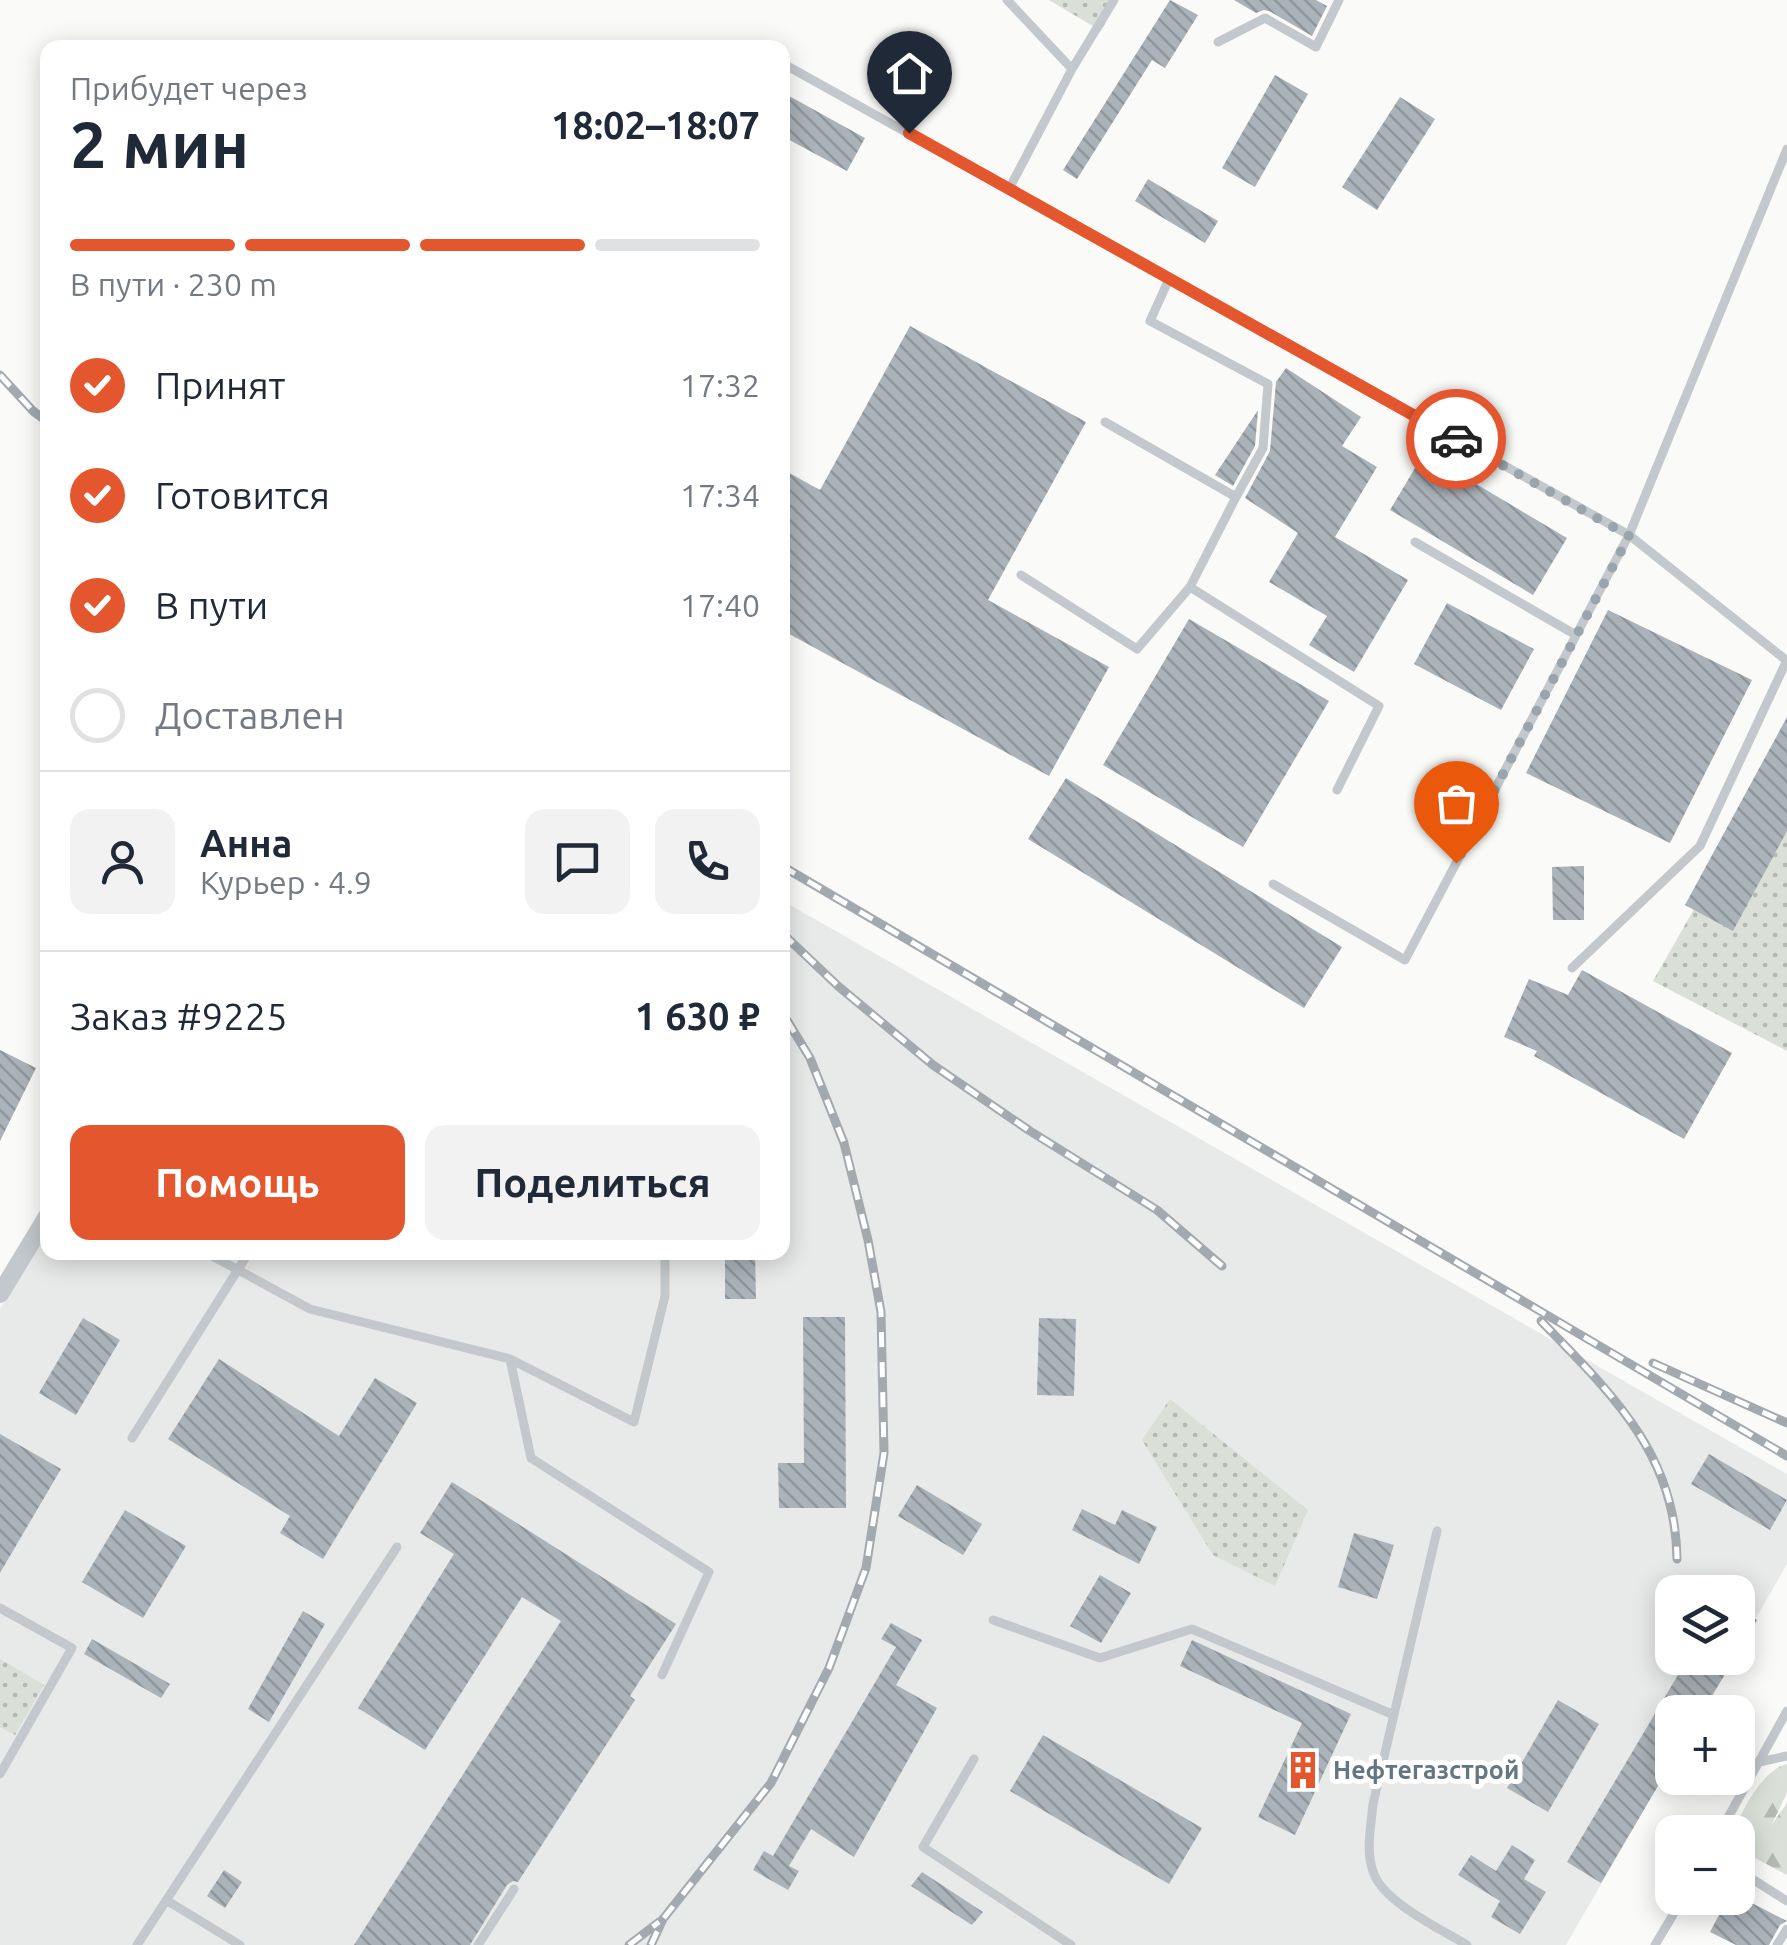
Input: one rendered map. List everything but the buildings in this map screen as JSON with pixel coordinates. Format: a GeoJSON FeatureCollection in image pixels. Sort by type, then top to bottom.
{"type":"FeatureCollection","features":[{"type":"Feature","properties":{"kind":"street"},"geometry":{"type":"LineString","coordinates":[[0,1294],[40,1228]]}},
{"type":"Feature","properties":{"kind":"lane"},"geometry":{"type":"LineString","coordinates":[[1006,0],[1072,70]]}},
{"type":"Feature","properties":{"kind":"lane"},"geometry":{"type":"LineString","coordinates":[[1009,190],[1114,0]]}},
{"type":"Feature","properties":{"kind":"lane"},"geometry":{"type":"LineString","coordinates":[[1218,42],[1265,18],[1316,48],[1339,0]]}},
{"type":"Feature","properties":{"kind":"lane"},"geometry":{"type":"LineString","coordinates":[[790,67],[1629,536],[1787,660],[1700,846],[1572,968]]}},
{"type":"Feature","properties":{"kind":"lane"},"geometry":{"type":"LineString","coordinates":[[1273,884],[1405,960],[1629,536],[1787,150]]}},
{"type":"Feature","properties":{"kind":"lane"},"geometry":{"type":"LineString","coordinates":[[1021,575],[1137,649],[1190,587],[1263,448],[1268,384],[1150,322],[1169,280]]}},
{"type":"Feature","properties":{"kind":"lane"},"geometry":{"type":"LineString","coordinates":[[1105,422],[1236,497]]}},
{"type":"Feature","properties":{"kind":"lane"},"geometry":{"type":"LineString","coordinates":[[1415,542],[1576,635]]}},
{"type":"Feature","properties":{"kind":"lane"},"geometry":{"type":"LineString","coordinates":[[1190,587],[1379,706],[1337,790]]}},
{"type":"Feature","properties":{"kind":"lane"},"geometry":{"type":"LineString","coordinates":[[219,1260],[310,1309],[510,1358],[634,1422],[665,1296],[664,1260]]}},
{"type":"Feature","properties":{"kind":"lane"},"geometry":{"type":"LineString","coordinates":[[132,1438],[245,1260]]}},
{"type":"Feature","properties":{"kind":"lane"},"geometry":{"type":"LineString","coordinates":[[510,1358],[531,1458],[709,1572],[662,1674]]}},
{"type":"Feature","properties":{"kind":"lane"},"geometry":{"type":"LineString","coordinates":[[1437,1531],[1373,1804],[1369,1845],[1374,1876],[1399,1904],[1466,1945]]}},
{"type":"Feature","properties":{"kind":"lane"},"geometry":{"type":"LineString","coordinates":[[137,1945],[397,1547]]}},
{"type":"Feature","properties":{"kind":"lane"},"geometry":{"type":"LineString","coordinates":[[0,1608],[72,1648],[0,1774]]}},
{"type":"Feature","properties":{"kind":"lane"},"geometry":{"type":"LineString","coordinates":[[992,1620],[1100,1658],[1192,1629],[1394,1716]]}},
{"type":"Feature","properties":{"kind":"lane"},"geometry":{"type":"LineString","coordinates":[[1729,1815],[1787,1711]]}},
{"type":"Feature","properties":{"kind":"lane"},"geometry":{"type":"LineString","coordinates":[[1759,1762],[1787,1756]]}},
{"type":"Feature","properties":{"kind":"lane"},"geometry":{"type":"LineString","coordinates":[[974,1759],[923,1847],[1071,1945]]}},
{"type":"Feature","properties":{"kind":"lane"},"geometry":{"type":"LineString","coordinates":[[1755,1880],[1787,1900]]}},
{"type":"Feature","properties":{"kind":"lane"},"geometry":{"type":"LineString","coordinates":[[478,1945],[514,1889]]}},
{"type":"Feature","properties":{"kind":"lane"},"geometry":{"type":"LineString","coordinates":[[166,1900],[240,1945]]}},
{"type":"Feature","properties":{"kind":"lane"},"geometry":{"type":"LineString","coordinates":[[1655,1945],[1673,1915]]}},
{"type":"Feature","properties":{"kind":"lane"},"geometry":{"type":"LineString","coordinates":[[1777,1945],[1787,1929]]}},
{"type":"Feature","properties":{"kind":"shaded area"},"geometry":{"type":"Polygon","coordinates":[[[790,905],[1787,1474],[1787,1564],[1755,1620],[1755,1575],[1655,1575],[1655,1675],[1723,1675],[1711,1695],[1655,1695],[1655,1791],[1566,1945],[0,1945],[0,1309],[40,1244],[40,1260],[790,1260],[790,905]]]}},
{"type":"Feature","properties":{"kind":"green space"},"geometry":{"type":"Polygon","coordinates":[[[1049,0],[1118,0],[1101,31],[1049,0]]]}},
{"type":"Feature","properties":{"kind":"green space"},"geometry":{"type":"Polygon","coordinates":[[[1787,746],[1787,1051],[1653,981],[1787,746]]]}},
{"type":"Feature","properties":{"kind":"green space"},"geometry":{"type":"Polygon","coordinates":[[[1170,1399],[1308,1510],[1275,1586],[1213,1555],[1142,1440],[1170,1399]]]}},
{"type":"Feature","properties":{"kind":"green space"},"geometry":{"type":"Polygon","coordinates":[[[0,1659],[44,1685],[15,1735],[0,1727],[0,1659]]]}},
{"type":"Feature","properties":{"kind":"green space"},"geometry":{"type":"Polygon","coordinates":[[[1787,1764],[1787,1793],[1771,1826],[1787,1803],[1787,1875],[1755,1858],[1755,1815],[1742,1815],[1762,1782],[1787,1764]]]}},
{"type":"Feature","properties":{"kind":"railway"},"geometry":{"type":"LineString","coordinates":[[0,375],[40,416]]}},
{"type":"Feature","properties":{"kind":"railway"},"geometry":{"type":"LineString","coordinates":[[790,871],[1787,1456]]}},
{"type":"Feature","properties":{"kind":"railway"},"geometry":{"type":"LineString","coordinates":[[790,941],[933,1065],[1157,1210],[1222,1266]]}},
{"type":"Feature","properties":{"kind":"railway"},"geometry":{"type":"LineString","coordinates":[[651,1945],[663,1919],[771,1783],[829,1668],[866,1568],[884,1453],[881,1312],[868,1240],[844,1143],[810,1058],[790,1025]]}},
{"type":"Feature","properties":{"kind":"railway"},"geometry":{"type":"LineString","coordinates":[[1541,1321],[1614,1400],[1652,1456],[1674,1521],[1677,1559]]}},
{"type":"Feature","properties":{"kind":"railway"},"geometry":{"type":"LineString","coordinates":[[1653,1363],[1787,1423]]}},
{"type":"Feature","properties":{"kind":"railway"},"geometry":{"type":"LineString","coordinates":[[629,1945],[659,1922]]}},
{"type":"Feature","properties":{"kind":"way so far"},"geometry":{"type":"LineString","coordinates":[[1456,439],[1629,536],[1456,863]]}},
{"type":"Feature","properties":{"kind":"place","name":"Нефтегазстрой"},"geometry":{"type":"Point","coordinates":[1303,1770]}},
{"type":"Feature","properties":{"kind":"route"},"geometry":{"type":"LineString","coordinates":[[909,133],[1456,439]]}}]}
